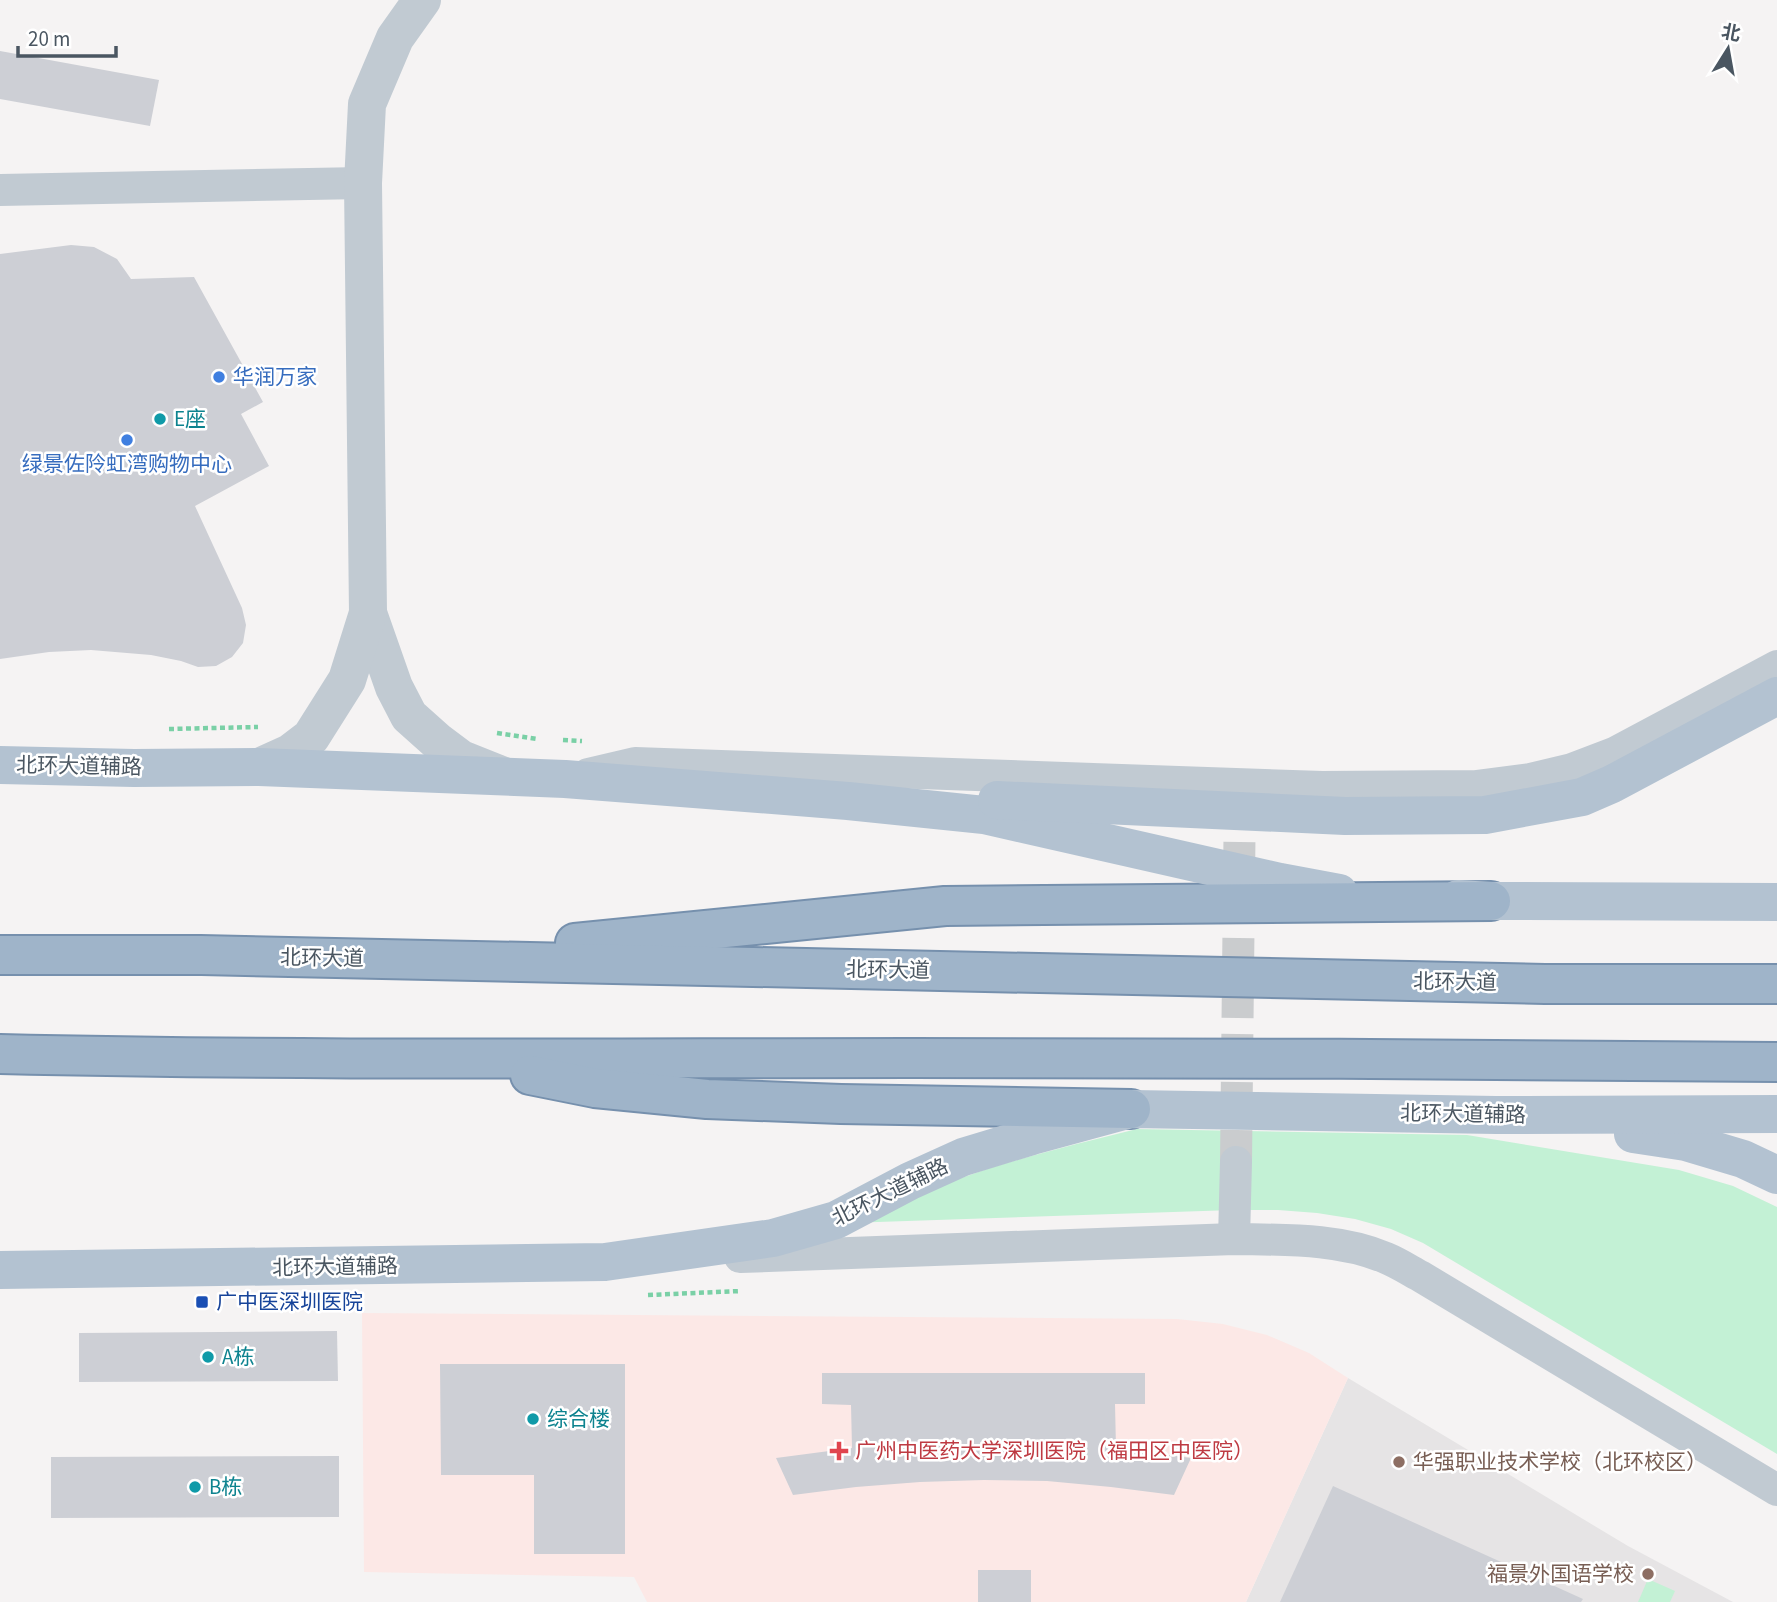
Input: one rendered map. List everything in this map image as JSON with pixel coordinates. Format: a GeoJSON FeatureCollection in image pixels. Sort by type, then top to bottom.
{"type":"FeatureCollection","features":[{"type":"Feature","properties":{"kind":"highway"},"geometry":{"type":"LineString","coordinates":[[405,960],[945,906],[1492,901]]}},
{"type":"Feature","properties":{"kind":"highway"},"geometry":{"type":"LineString","coordinates":[[0,932],[201,956]]}},
{"type":"Feature","properties":{"kind":"highway","name":"北环大道"},"geometry":{"type":"LineString","coordinates":[[0,955],[201,956],[1545,984],[1777,985]]}},
{"type":"Feature","properties":{"kind":"highway"},"geometry":{"type":"LineString","coordinates":[[0,1054],[442,1059],[1216,1058],[1777,1062]]}},
{"type":"Feature","properties":{"kind":"highway"},"geometry":{"type":"LineString","coordinates":[[442,1059],[595,1088],[707,1100],[1131,1109]]}},
{"type":"Feature","properties":{"kind":"main road"},"geometry":{"type":"LineString","coordinates":[[848,801],[998,800],[1345,816],[1485,814],[1582,797],[1612,784],[1777,696]]}},
{"type":"Feature","properties":{"kind":"main road","name":"北环大道辅路"},"geometry":{"type":"LineString","coordinates":[[0,765],[259,767],[565,779],[848,801],[984,815],[1267,879],[1342,893],[1492,901],[1777,902]]}},
{"type":"Feature","properties":{"kind":"main road","name":"北环大道辅路"},"geometry":{"type":"LineString","coordinates":[[0,1270],[605,1262],[773,1238],[824,1224],[963,1157],[1131,1109],[1496,1115],[1777,1114]]}},
{"type":"Feature","properties":{"kind":"main road"},"geometry":{"type":"LineString","coordinates":[[1496,1115],[1686,1142],[1743,1159],[1777,1175]]}},
{"type":"Feature","properties":{"kind":"street"},"geometry":{"type":"LineString","coordinates":[[259,767],[290,753],[311,737],[347,680],[368,613],[363,183],[368,104],[395,38],[422,0]]}},
{"type":"Feature","properties":{"kind":"street"},"geometry":{"type":"LineString","coordinates":[[0,190],[363,183]]}},
{"type":"Feature","properties":{"kind":"street"},"geometry":{"type":"LineString","coordinates":[[368,613],[394,687],[409,716],[461,759],[507,778]]}},
{"type":"Feature","properties":{"kind":"street"},"geometry":{"type":"LineString","coordinates":[[565,779],[635,763],[1309,786],[1476,786],[1530,779],[1583,765],[1614,752],[1777,666]]}},
{"type":"Feature","properties":{"kind":"street"},"geometry":{"type":"LineString","coordinates":[[1234,1239],[1236,1162]]}},
{"type":"Feature","properties":{"kind":"street"},"geometry":{"type":"LineString","coordinates":[[605,1262],[1234,1239],[1314,1242],[1349,1247],[1385,1258],[1420,1276],[1777,1490]]}},
{"type":"Feature","properties":{"kind":"path"},"geometry":{"type":"LineString","coordinates":[[165,729],[265,727]]}},
{"type":"Feature","properties":{"kind":"path"},"geometry":{"type":"LineString","coordinates":[[641,1295],[749,1291]]}},
{"type":"Feature","properties":{"kind":"shaded area","name":"广州中医药大学深圳医院（福田区中医院）"},"geometry":{"type":"Polygon","coordinates":[[[362,1313],[1177,1319],[1223,1324],[1267,1335],[1309,1353],[1348,1378],[1246,1602],[647,1602],[634,1577],[364,1572],[362,1313]]]}},
{"type":"Feature","properties":{"kind":"shaded area","name":"华强职业技术学校（北环校区）"},"geometry":{"type":"Polygon","coordinates":[[[1348,1378],[1628,1546],[1733,1602],[1246,1602],[1348,1378]]]}},
{"type":"Feature","properties":{"kind":"green space"},"geometry":{"type":"Polygon","coordinates":[[[1137,1129],[1467,1135],[1679,1170],[1733,1186],[1777,1207],[1777,1454],[1423,1243],[1391,1229],[1355,1219],[1278,1210],[1233,1210],[848,1223],[990,1168],[1137,1129]]]}},
{"type":"Feature","properties":{"kind":"green space"},"geometry":{"type":"Polygon","coordinates":[[[1648,1579],[1675,1591],[1670,1602],[1638,1602],[1648,1579]]]}},
{"type":"Feature","properties":{"kind":"building"},"geometry":{"type":"Polygon","coordinates":[[[0,51],[159,80],[150,126],[0,99],[0,51]]]}},
{"type":"Feature","properties":{"kind":"building","name":"绿景佐阾虹湾购物中心"},"geometry":{"type":"Polygon","coordinates":[[[71,245],[94,247],[117,259],[131,279],[194,277],[263,402],[241,414],[269,466],[195,506],[242,608],[246,625],[243,643],[232,657],[216,666],[198,667],[151,655],[91,650],[49,652],[0,659],[0,254],[71,245]]]}},
{"type":"Feature","properties":{"kind":"building","name":"A栋"},"geometry":{"type":"Polygon","coordinates":[[[337,1331],[338,1381],[79,1382],[79,1333],[337,1331]]]}},
{"type":"Feature","properties":{"kind":"building","name":"综合楼"},"geometry":{"type":"Polygon","coordinates":[[[440,1364],[625,1364],[625,1554],[534,1554],[534,1475],[441,1475],[440,1364]]]}},
{"type":"Feature","properties":{"kind":"building"},"geometry":{"type":"Polygon","coordinates":[[[822,1373],[1145,1373],[1145,1404],[1115,1404],[1116,1448],[1191,1458],[1174,1495],[1047,1481],[984,1480],[856,1487],[793,1495],[776,1458],[852,1448],[851,1405],[822,1404],[822,1373]]]}},
{"type":"Feature","properties":{"kind":"building","name":"B栋"},"geometry":{"type":"Polygon","coordinates":[[[339,1456],[339,1517],[51,1518],[51,1457],[339,1456]]]}},
{"type":"Feature","properties":{"kind":"building"},"geometry":{"type":"Polygon","coordinates":[[[1333,1486],[1583,1599],[1581,1602],[1280,1602],[1333,1486]]]}},
{"type":"Feature","properties":{"kind":"building"},"geometry":{"type":"Polygon","coordinates":[[[978,1570],[1031,1570],[1031,1602],[978,1602],[978,1570]]]}},
{"type":"Feature","properties":{"kind":"tunnel"},"geometry":{"type":"LineString","coordinates":[[1236,1162],[1240,789]]}},
{"type":"Feature","properties":{"kind":"place","name":"华润万家"},"geometry":{"type":"Point","coordinates":[219,377]}},
{"type":"Feature","properties":{"kind":"place","name":"E座"},"geometry":{"type":"Point","coordinates":[160,419]}},
{"type":"Feature","properties":{"kind":"place","name":"绿景佐阾虹湾购物中心"},"geometry":{"type":"Point","coordinates":[127,440]}},
{"type":"Feature","properties":{"kind":"place","name":"广中医深圳医院"},"geometry":{"type":"Point","coordinates":[202,1302]}},
{"type":"Feature","properties":{"kind":"place","name":"A栋"},"geometry":{"type":"Point","coordinates":[208,1357]}},
{"type":"Feature","properties":{"kind":"place","name":"综合楼"},"geometry":{"type":"Point","coordinates":[533,1419]}},
{"type":"Feature","properties":{"kind":"place","name":"广州中医药大学深圳医院（福田区中医院）"},"geometry":{"type":"Point","coordinates":[839,1451]}},
{"type":"Feature","properties":{"kind":"place","name":"华强职业技术学校（北环校区）"},"geometry":{"type":"Point","coordinates":[1399,1462]}},
{"type":"Feature","properties":{"kind":"place","name":"B栋"},"geometry":{"type":"Point","coordinates":[195,1487]}},
{"type":"Feature","properties":{"kind":"place","name":"福景外国语学校"},"geometry":{"type":"Point","coordinates":[1648,1574]}}]}
